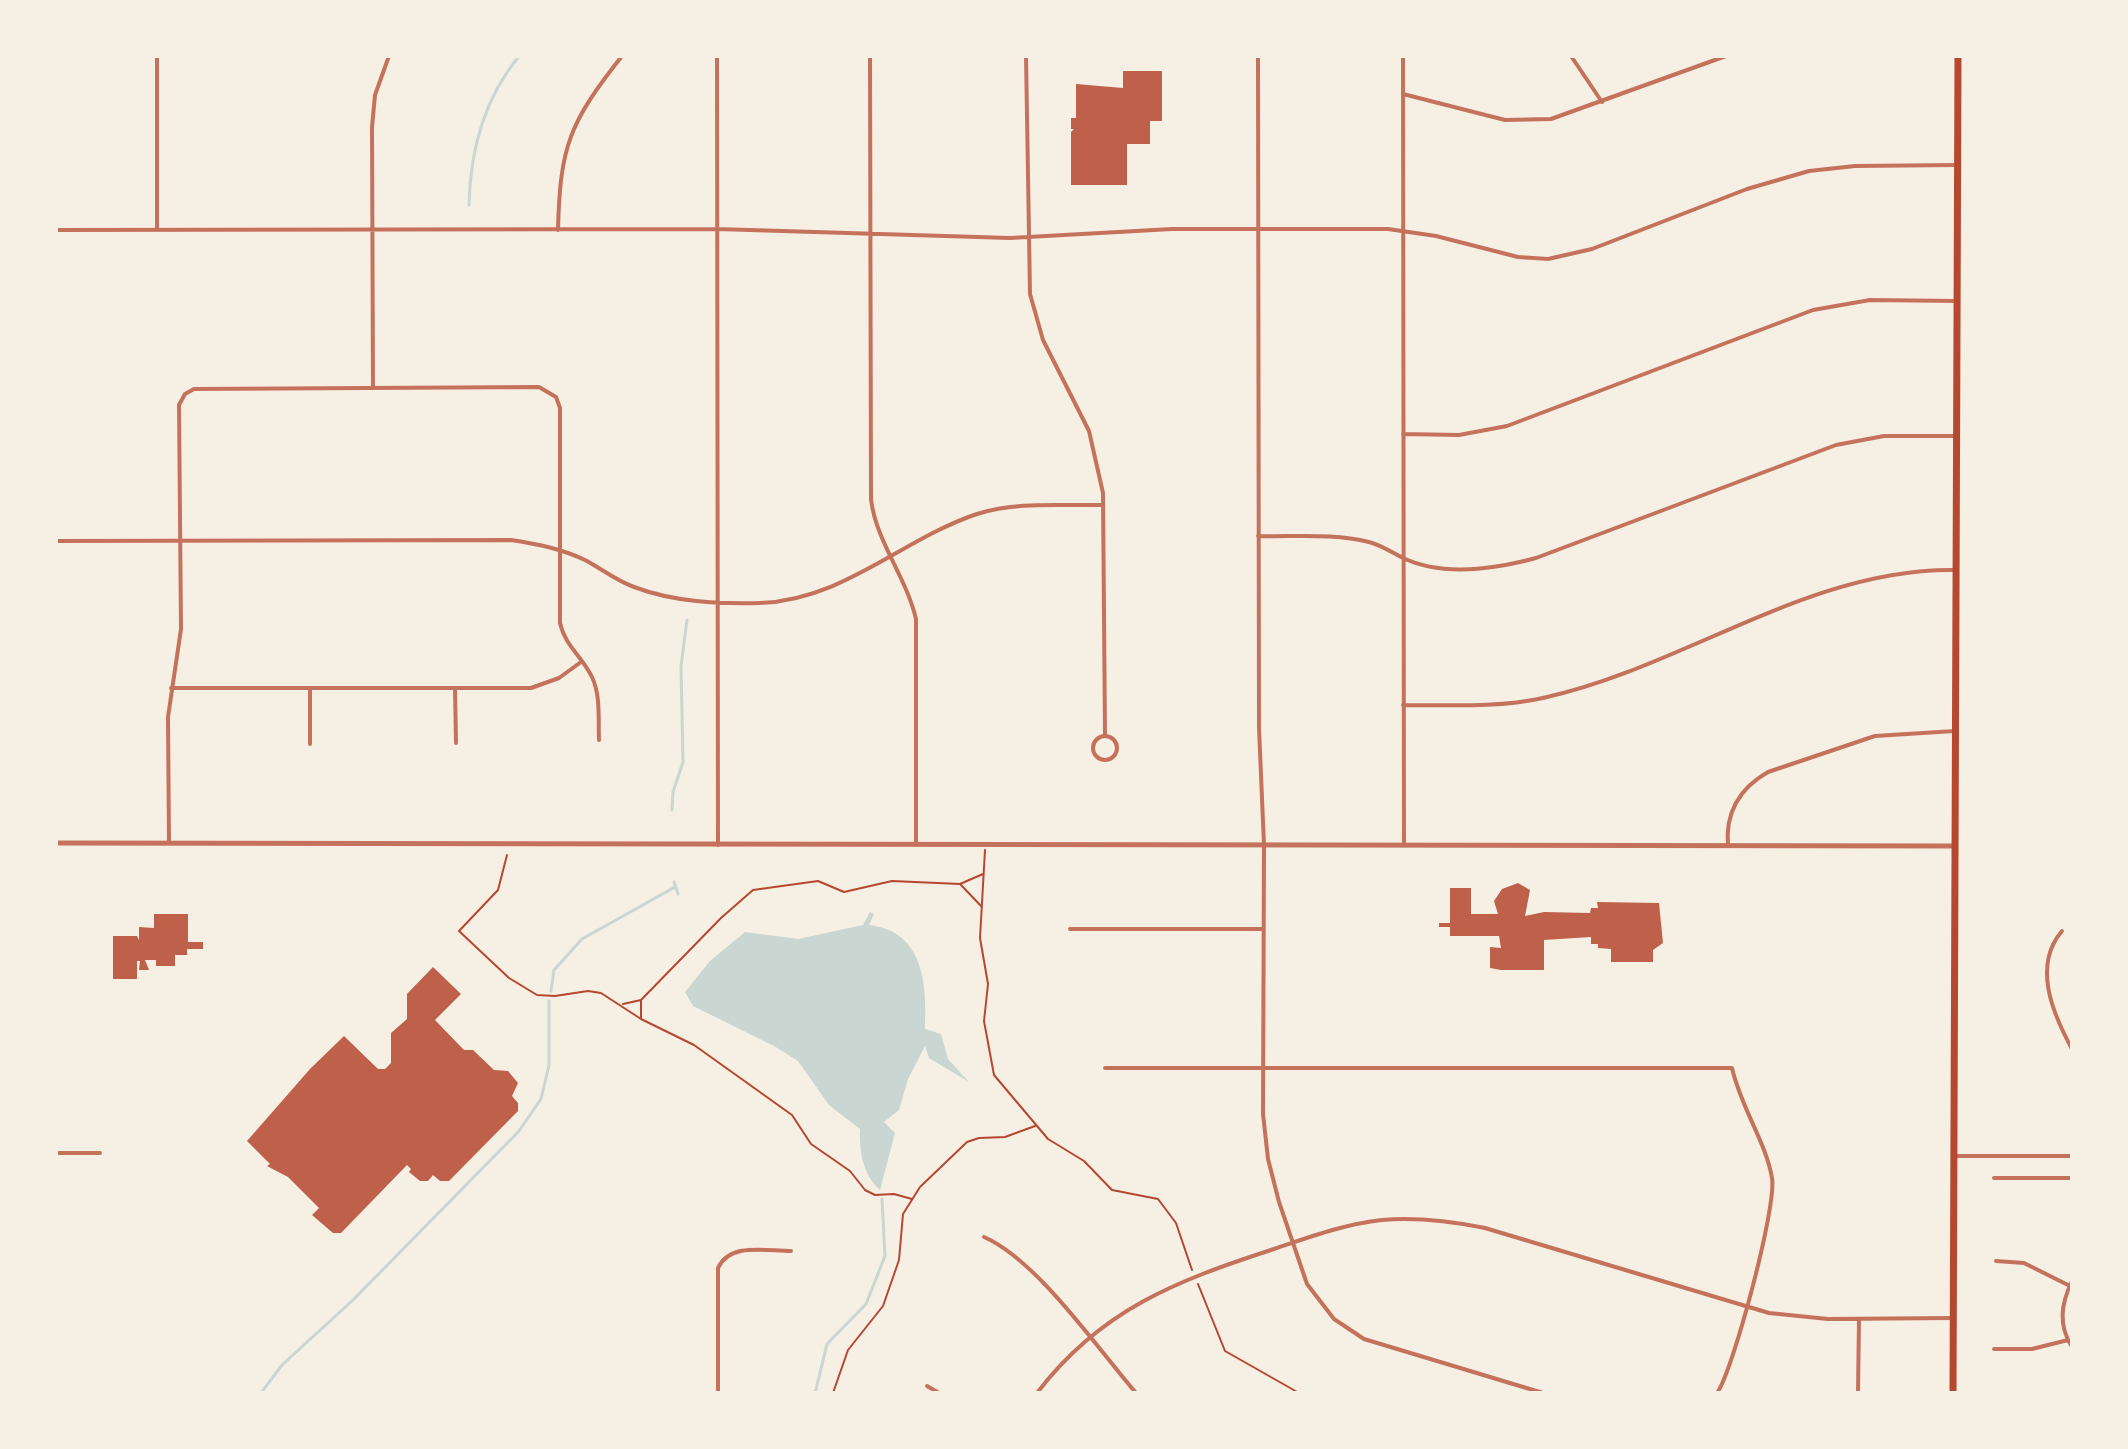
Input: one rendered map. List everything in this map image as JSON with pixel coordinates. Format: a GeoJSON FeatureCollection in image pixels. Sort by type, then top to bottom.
{"type":"FeatureCollection","features":[{"type":"Feature","properties":{"kind":"main road"},"geometry":{"type":"LineString","coordinates":[[1953,1393],[1958,56]]}},
{"type":"Feature","properties":{"kind":"street"},"geometry":{"type":"LineString","coordinates":[[157,56],[157,230]]}},
{"type":"Feature","properties":{"kind":"street"},"geometry":{"type":"LineString","coordinates":[[373,388],[373,116],[379,79],[389,56]]}},
{"type":"Feature","properties":{"kind":"street"},"geometry":{"type":"LineString","coordinates":[[558,230],[559,183],[569,135],[588,99],[622,56]]}},
{"type":"Feature","properties":{"kind":"street"},"geometry":{"type":"LineString","coordinates":[[717,56],[718,845]]}},
{"type":"Feature","properties":{"kind":"street"},"geometry":{"type":"LineString","coordinates":[[870,56],[871,499],[875,520],[910,593],[916,619],[916,845]]}},
{"type":"Feature","properties":{"kind":"street"},"geometry":{"type":"LineString","coordinates":[[1026,56],[1027,270],[1035,318],[1089,431],[1103,505],[1105,735]]}},
{"type":"Feature","properties":{"kind":"street"},"geometry":{"type":"LineString","coordinates":[[1258,56],[1259,728],[1264,845],[1262,1068],[1268,1159],[1307,1284],[1334,1319],[1364,1339],[1543,1393]]}},
{"type":"Feature","properties":{"kind":"street"},"geometry":{"type":"LineString","coordinates":[[1403,56],[1404,845]]}},
{"type":"Feature","properties":{"kind":"street"},"geometry":{"type":"LineString","coordinates":[[1571,56],[1602,102]]}},
{"type":"Feature","properties":{"kind":"street"},"geometry":{"type":"LineString","coordinates":[[1403,94],[1521,121],[1551,119],[1726,56]]}},
{"type":"Feature","properties":{"kind":"street"},"geometry":{"type":"LineString","coordinates":[[56,230],[717,229],[872,236],[1027,237],[1124,230],[1403,231],[1518,257],[1548,259],[1592,249],[1747,189],[1809,171],[1855,166],[1957,165]]}},
{"type":"Feature","properties":{"kind":"street"},"geometry":{"type":"LineString","coordinates":[[1403,434],[1459,435],[1507,426],[1813,310],[1870,300],[1957,301]]}},
{"type":"Feature","properties":{"kind":"street"},"geometry":{"type":"LineString","coordinates":[[169,843],[168,717],[181,629],[179,405],[185,394],[194,389],[539,387],[553,395],[560,408],[560,623],[563,637],[582,662],[596,689],[599,740]]}},
{"type":"Feature","properties":{"kind":"street"},"geometry":{"type":"LineString","coordinates":[[1258,536],[1346,537],[1373,542],[1403,558],[1450,568],[1515,564],[1836,445],[1884,436],[1956,436]]}},
{"type":"Feature","properties":{"kind":"street"},"geometry":{"type":"LineString","coordinates":[[56,541],[511,540],[560,550],[651,593],[718,602],[761,603],[811,595],[979,513],[1012,507],[1103,505]]}},
{"type":"Feature","properties":{"kind":"street"},"geometry":{"type":"LineString","coordinates":[[1403,705],[1490,705],[1545,698],[1844,585],[1903,572],[1956,570]]}},
{"type":"Feature","properties":{"kind":"street"},"geometry":{"type":"LineString","coordinates":[[171,688],[542,686],[582,662]]}},
{"type":"Feature","properties":{"kind":"street"},"geometry":{"type":"LineString","coordinates":[[310,688],[310,744]]}},
{"type":"Feature","properties":{"kind":"street"},"geometry":{"type":"LineString","coordinates":[[455,688],[456,743]]}},
{"type":"Feature","properties":{"kind":"street"},"geometry":{"type":"LineString","coordinates":[[1728,846],[1733,806],[1756,779],[1768,772],[1875,736],[1955,731]]}},
{"type":"Feature","properties":{"kind":"street"},"geometry":{"type":"LineString","coordinates":[[1105,735],[1114,739],[1118,747],[1114,756],[1106,760],[1099,758],[1093,749],[1095,740],[1105,735]]}},
{"type":"Feature","properties":{"kind":"street"},"geometry":{"type":"LineString","coordinates":[[56,843],[1955,846]]}},
{"type":"Feature","properties":{"kind":"street"},"geometry":{"type":"LineString","coordinates":[[1070,929],[1263,929]]}},
{"type":"Feature","properties":{"kind":"street"},"geometry":{"type":"LineString","coordinates":[[2062,931],[2050,948],[2047,976],[2055,1018],[2072,1049]]}},
{"type":"Feature","properties":{"kind":"street"},"geometry":{"type":"LineString","coordinates":[[1105,1068],[1732,1068],[1751,1127],[1767,1156],[1773,1191],[1769,1228],[1717,1393]]}},
{"type":"Feature","properties":{"kind":"street"},"geometry":{"type":"LineString","coordinates":[[56,1153],[100,1153]]}},
{"type":"Feature","properties":{"kind":"street"},"geometry":{"type":"LineString","coordinates":[[1954,1156],[2072,1156]]}},
{"type":"Feature","properties":{"kind":"street"},"geometry":{"type":"LineString","coordinates":[[1994,1178],[2072,1178]]}},
{"type":"Feature","properties":{"kind":"street"},"geometry":{"type":"LineString","coordinates":[[1037,1393],[1089,1338],[1137,1302],[1194,1276],[1294,1242],[1381,1220],[1443,1220],[1485,1228],[1745,1307],[1798,1318],[1953,1318]]}},
{"type":"Feature","properties":{"kind":"street"},"geometry":{"type":"LineString","coordinates":[[984,1237],[1006,1246],[1027,1266],[1136,1393]]}},
{"type":"Feature","properties":{"kind":"street"},"geometry":{"type":"LineString","coordinates":[[718,1393],[718,1268],[722,1260],[738,1251],[791,1251]]}},
{"type":"Feature","properties":{"kind":"street"},"geometry":{"type":"LineString","coordinates":[[1996,1261],[2024,1263],[2071,1284],[2061,1313],[2072,1347]]}},
{"type":"Feature","properties":{"kind":"street"},"geometry":{"type":"LineString","coordinates":[[1858,1393],[1859,1319]]}},
{"type":"Feature","properties":{"kind":"street"},"geometry":{"type":"LineString","coordinates":[[1994,1349],[2032,1349],[2068,1340]]}},
{"type":"Feature","properties":{"kind":"street"},"geometry":{"type":"LineString","coordinates":[[927,1386],[939,1393]]}},
{"type":"Feature","properties":{"kind":"path"},"geometry":{"type":"LineString","coordinates":[[985,845],[980,938],[988,984],[984,1021],[989,1059],[999,1084],[1048,1139],[1084,1161],[1112,1190],[1158,1199],[1176,1223],[1225,1351],[1299,1393]]}},
{"type":"Feature","properties":{"kind":"path"},"geometry":{"type":"LineString","coordinates":[[507,855],[498,890],[459,931],[509,978],[537,995],[588,991],[610,997],[641,1019],[694,1045],[777,1102],[792,1115],[811,1144],[850,1171],[865,1190],[875,1195],[894,1194],[912,1199]]}},
{"type":"Feature","properties":{"kind":"path"},"geometry":{"type":"LineString","coordinates":[[621,1005],[641,1000],[721,918],[753,890],[818,881],[844,892],[892,881],[960,884],[985,873]]}},
{"type":"Feature","properties":{"kind":"path"},"geometry":{"type":"LineString","coordinates":[[960,884],[982,907]]}},
{"type":"Feature","properties":{"kind":"path"},"geometry":{"type":"LineString","coordinates":[[641,1000],[641,1019]]}},
{"type":"Feature","properties":{"kind":"path"},"geometry":{"type":"LineString","coordinates":[[833,1393],[840,1364],[883,1306],[896,1276],[903,1214],[912,1199],[932,1173],[967,1142],[979,1138],[1005,1137],[1035,1126]]}},
{"type":"Feature","properties":{"kind":"shaded area"},"geometry":{"type":"Polygon","coordinates":[[[870,912],[874,914],[869,925],[887,929],[911,949],[923,978],[925,1029],[941,1034],[948,1059],[969,1082],[929,1058],[925,1046],[908,1079],[899,1110],[884,1122],[895,1133],[880,1190],[863,1162],[860,1129],[829,1105],[798,1061],[693,1006],[685,992],[710,961],[745,932],[798,939],[863,925],[870,912]]]}},
{"type":"Feature","properties":{"kind":"building"},"geometry":{"type":"Polygon","coordinates":[[[1123,71],[1162,71],[1162,121],[1150,121],[1150,144],[1127,144],[1127,185],[1071,185],[1071,132],[1074,129],[1071,129],[1071,118],[1076,118],[1076,84],[1123,88],[1123,71]]]}},
{"type":"Feature","properties":{"kind":"building"},"geometry":{"type":"Polygon","coordinates":[[[1518,883],[1530,890],[1525,916],[1544,912],[1590,913],[1591,908],[1598,908],[1597,902],[1659,903],[1663,943],[1653,950],[1653,962],[1611,962],[1611,949],[1591,944],[1591,937],[1544,940],[1544,970],[1501,970],[1490,968],[1490,947],[1501,948],[1499,936],[1450,936],[1450,927],[1439,927],[1439,923],[1450,923],[1450,888],[1471,888],[1471,914],[1498,914],[1494,901],[1502,889],[1518,883]]]}},
{"type":"Feature","properties":{"kind":"building"},"geometry":{"type":"Polygon","coordinates":[[[154,914],[188,914],[188,942],[203,942],[203,949],[187,949],[187,955],[175,955],[175,966],[156,966],[156,960],[145,960],[149,970],[139,970],[140,961],[137,961],[137,979],[113,979],[113,936],[137,936],[139,940],[139,927],[154,928],[154,914]]]}},
{"type":"Feature","properties":{"kind":"building"},"geometry":{"type":"Polygon","coordinates":[[[433,967],[461,994],[435,1020],[464,1050],[473,1050],[494,1070],[508,1071],[518,1083],[512,1096],[518,1103],[518,1111],[449,1181],[440,1181],[433,1175],[428,1181],[420,1181],[409,1172],[411,1169],[407,1165],[341,1233],[333,1233],[312,1215],[319,1208],[288,1177],[267,1166],[270,1164],[247,1141],[310,1069],[344,1036],[378,1069],[385,1069],[391,1063],[391,1033],[407,1019],[407,994],[433,967]]]}},
{"type":"Feature","properties":{"kind":"waterway"},"geometry":{"type":"LineString","coordinates":[[469,205],[472,165],[481,126],[497,90],[519,56]]}},
{"type":"Feature","properties":{"kind":"waterway"},"geometry":{"type":"LineString","coordinates":[[672,810],[673,792],[683,762],[681,666],[687,620]]}},
{"type":"Feature","properties":{"kind":"waterway"},"geometry":{"type":"LineString","coordinates":[[674,882],[678,894]]}},
{"type":"Feature","properties":{"kind":"waterway"},"geometry":{"type":"LineString","coordinates":[[551,991],[554,970],[582,939],[675,887]]}},
{"type":"Feature","properties":{"kind":"waterway"},"geometry":{"type":"LineString","coordinates":[[261,1393],[282,1365],[353,1300],[519,1131],[541,1099],[549,1065],[549,1001]]}},
{"type":"Feature","properties":{"kind":"waterway"},"geometry":{"type":"LineString","coordinates":[[815,1393],[827,1344],[866,1304],[885,1256],[882,1199]]}}]}
